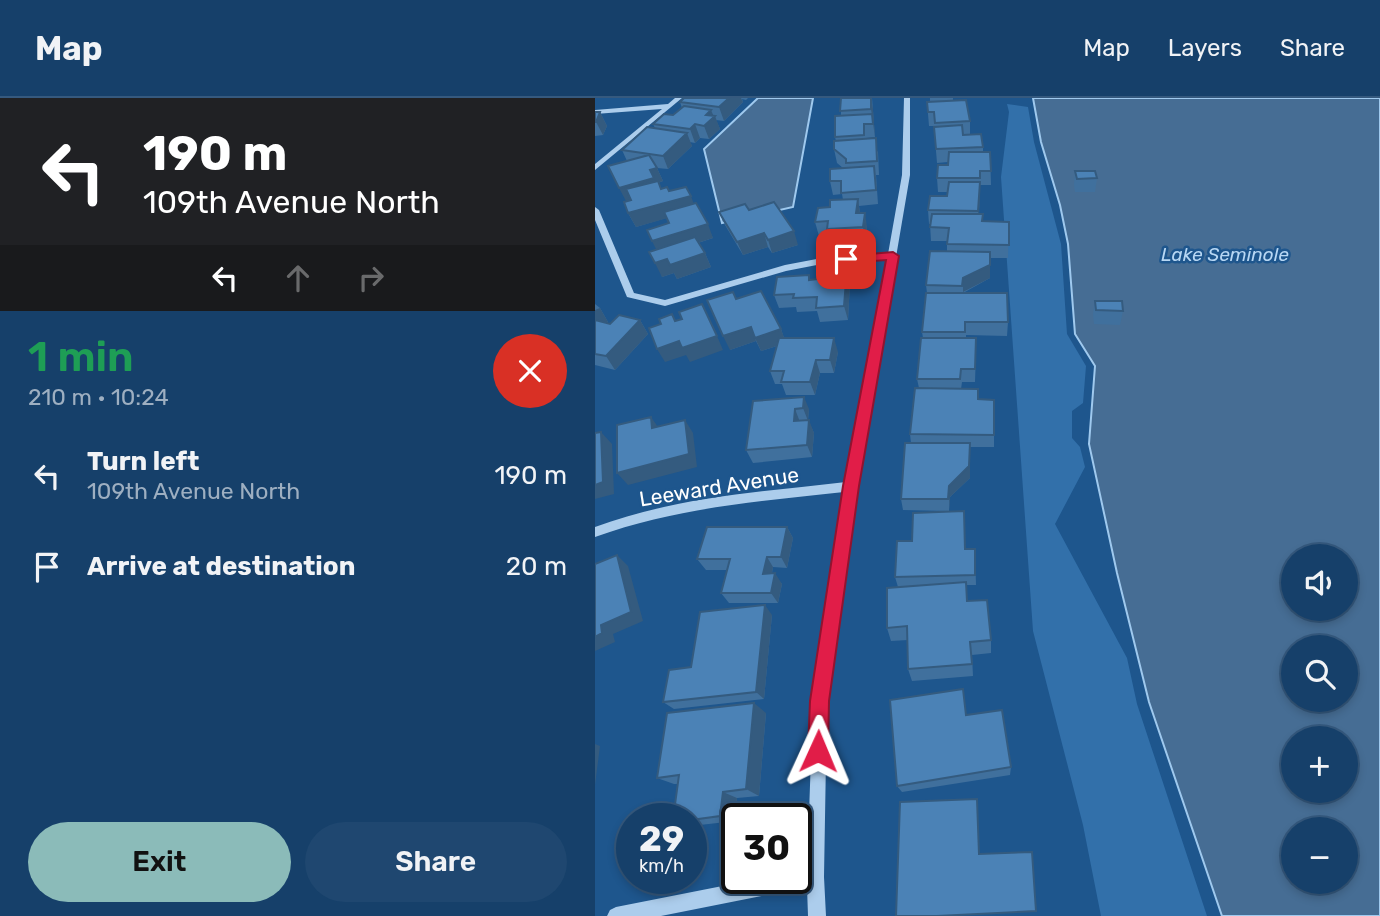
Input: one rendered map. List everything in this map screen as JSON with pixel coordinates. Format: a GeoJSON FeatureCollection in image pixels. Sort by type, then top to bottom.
{"type":"FeatureCollection","features":[{"type":"Feature","properties":{"kind":"street"},"geometry":{"type":"LineString","coordinates":[[595,168],[680,98]]}},
{"type":"Feature","properties":{"kind":"street"},"geometry":{"type":"LineString","coordinates":[[817,916],[815,877],[820,701],[851,486],[907,175],[907,98]]}},
{"type":"Feature","properties":{"kind":"street"},"geometry":{"type":"LineString","coordinates":[[595,112],[670,105]]}},
{"type":"Feature","properties":{"kind":"street"},"geometry":{"type":"LineString","coordinates":[[595,210],[630,295],[665,303],[785,268],[822,261],[893,256]]}},
{"type":"Feature","properties":{"kind":"street","name":"Leeward Avenue"},"geometry":{"type":"LineString","coordinates":[[595,532],[615,523],[682,508],[851,486]]}},
{"type":"Feature","properties":{"kind":"street"},"geometry":{"type":"LineString","coordinates":[[616,916],[815,877]]}},
{"type":"Feature","properties":{"kind":"shaded area"},"geometry":{"type":"Polygon","coordinates":[[[1007,104],[1028,107],[1034,142],[1061,244],[1067,334],[1086,366],[1083,403],[1072,411],[1072,438],[1080,447],[1085,467],[1055,524],[1127,658],[1137,704],[1207,916],[1101,916],[1083,825],[1033,631],[1001,177],[1009,112],[1007,104]]]}},
{"type":"Feature","properties":{"kind":"water"},"geometry":{"type":"Polygon","coordinates":[[[758,98],[813,98],[793,207],[722,223],[704,149],[758,98]]]}},
{"type":"Feature","properties":{"kind":"water","name":"Lake Seminole"},"geometry":{"type":"Polygon","coordinates":[[[1033,98],[1380,98],[1380,916],[1222,916],[1149,702],[1117,573],[1089,444],[1095,366],[1075,334],[1068,244],[1060,205],[1041,142],[1033,98]]]}},
{"type":"Feature","properties":{"kind":"building"},"geometry":{"type":"Polygon","coordinates":[[[684,98],[729,98],[719,107],[680,102],[684,98]]]}},
{"type":"Feature","properties":{"kind":"building"},"geometry":{"type":"Polygon","coordinates":[[[841,98],[871,98],[871,109],[840,111],[841,98]]]}},
{"type":"Feature","properties":{"kind":"building"},"geometry":{"type":"Polygon","coordinates":[[[966,100],[970,121],[935,123],[934,112],[928,112],[927,102],[966,100]]]}},
{"type":"Feature","properties":{"kind":"building"},"geometry":{"type":"Polygon","coordinates":[[[684,106],[711,110],[706,115],[715,116],[704,126],[695,124],[690,129],[653,124],[664,114],[673,115],[684,106]]]}},
{"type":"Feature","properties":{"kind":"building"},"geometry":{"type":"Polygon","coordinates":[[[872,114],[873,124],[864,124],[864,135],[835,137],[835,116],[872,114]]]}},
{"type":"Feature","properties":{"kind":"building"},"geometry":{"type":"Polygon","coordinates":[[[962,125],[963,135],[981,134],[983,147],[936,149],[934,127],[962,125]]]}},
{"type":"Feature","properties":{"kind":"building"},"geometry":{"type":"Polygon","coordinates":[[[647,127],[687,133],[663,156],[622,150],[647,127]]]}},
{"type":"Feature","properties":{"kind":"building"},"geometry":{"type":"Polygon","coordinates":[[[876,138],[877,161],[846,163],[846,159],[834,149],[834,141],[876,138]]]}},
{"type":"Feature","properties":{"kind":"building"},"geometry":{"type":"Polygon","coordinates":[[[949,152],[990,152],[991,171],[980,171],[980,178],[937,178],[938,165],[948,165],[949,152]]]}},
{"type":"Feature","properties":{"kind":"building"},"geometry":{"type":"Polygon","coordinates":[[[649,155],[657,168],[650,170],[654,178],[619,188],[608,166],[649,155]]]}},
{"type":"Feature","properties":{"kind":"building"},"geometry":{"type":"Polygon","coordinates":[[[874,166],[876,190],[841,193],[841,181],[830,181],[830,169],[874,166]]]}},
{"type":"Feature","properties":{"kind":"building"},"geometry":{"type":"Polygon","coordinates":[[[1075,171],[1095,171],[1097,178],[1077,179],[1075,171]]]}},
{"type":"Feature","properties":{"kind":"building"},"geometry":{"type":"Polygon","coordinates":[[[658,181],[661,189],[667,187],[669,191],[686,187],[691,196],[628,213],[624,202],[631,200],[626,189],[658,181]]]}},
{"type":"Feature","properties":{"kind":"building"},"geometry":{"type":"Polygon","coordinates":[[[949,182],[980,182],[978,211],[928,210],[930,196],[947,196],[949,182]]]}},
{"type":"Feature","properties":{"kind":"building"},"geometry":{"type":"Polygon","coordinates":[[[858,199],[856,213],[865,213],[863,227],[827,229],[828,221],[815,222],[818,208],[830,207],[830,200],[858,199]]]}},
{"type":"Feature","properties":{"kind":"building"},"geometry":{"type":"Polygon","coordinates":[[[774,202],[794,231],[768,240],[764,233],[737,242],[719,212],[745,204],[749,210],[774,202]]]}},
{"type":"Feature","properties":{"kind":"building"},"geometry":{"type":"Polygon","coordinates":[[[696,203],[708,224],[652,241],[647,230],[669,223],[664,212],[696,203]]]}},
{"type":"Feature","properties":{"kind":"building"},"geometry":{"type":"Polygon","coordinates":[[[932,214],[983,214],[982,221],[1009,222],[1009,245],[947,244],[949,228],[930,227],[932,214]]]}},
{"type":"Feature","properties":{"kind":"building"},"geometry":{"type":"Polygon","coordinates":[[[695,237],[705,253],[670,265],[667,259],[655,263],[649,252],[695,237]]]}},
{"type":"Feature","properties":{"kind":"building"},"geometry":{"type":"Polygon","coordinates":[[[930,251],[990,252],[990,265],[963,278],[962,286],[926,285],[930,251]]]}},
{"type":"Feature","properties":{"kind":"building"},"geometry":{"type":"Polygon","coordinates":[[[847,269],[844,306],[816,308],[817,297],[793,298],[794,294],[774,295],[777,277],[809,275],[809,280],[817,279],[818,271],[847,269]]]}},
{"type":"Feature","properties":{"kind":"building"},"geometry":{"type":"Polygon","coordinates":[[[761,291],[781,329],[755,338],[751,327],[723,336],[707,300],[733,292],[736,299],[761,291]]]}},
{"type":"Feature","properties":{"kind":"building"},"geometry":{"type":"Polygon","coordinates":[[[926,293],[1007,293],[1008,322],[965,322],[965,332],[922,332],[926,293]]]}},
{"type":"Feature","properties":{"kind":"building"},"geometry":{"type":"Polygon","coordinates":[[[1095,301],[1122,301],[1123,311],[1096,310],[1095,301]]]}},
{"type":"Feature","properties":{"kind":"building"},"geometry":{"type":"Polygon","coordinates":[[[702,304],[717,336],[682,348],[679,341],[657,349],[649,328],[661,324],[659,319],[672,314],[675,321],[682,319],[679,312],[702,304]]]}},
{"type":"Feature","properties":{"kind":"building"},"geometry":{"type":"Polygon","coordinates":[[[619,315],[640,320],[606,356],[595,354],[595,320],[610,324],[619,315]]]}},
{"type":"Feature","properties":{"kind":"building"},"geometry":{"type":"Polygon","coordinates":[[[779,338],[834,338],[830,360],[816,360],[810,382],[781,382],[784,371],[770,371],[779,338]]]}},
{"type":"Feature","properties":{"kind":"building"},"geometry":{"type":"Polygon","coordinates":[[[921,338],[976,338],[975,369],[961,369],[960,379],[917,379],[921,338]]]}},
{"type":"Feature","properties":{"kind":"building"},"geometry":{"type":"Polygon","coordinates":[[[915,388],[978,389],[978,399],[994,400],[994,435],[910,434],[915,388]]]}},
{"type":"Feature","properties":{"kind":"building"},"geometry":{"type":"Polygon","coordinates":[[[804,397],[803,408],[795,409],[794,421],[809,420],[807,445],[746,450],[753,401],[804,397]]]}},
{"type":"Feature","properties":{"kind":"building"},"geometry":{"type":"Polygon","coordinates":[[[651,417],[652,428],[685,420],[689,454],[617,473],[617,425],[651,417]]]}},
{"type":"Feature","properties":{"kind":"building"},"geometry":{"type":"Polygon","coordinates":[[[601,432],[603,482],[595,485],[595,433],[601,432]]]}},
{"type":"Feature","properties":{"kind":"building"},"geometry":{"type":"Polygon","coordinates":[[[905,443],[970,443],[969,466],[949,486],[948,499],[901,499],[905,443]]]}},
{"type":"Feature","properties":{"kind":"building"},"geometry":{"type":"Polygon","coordinates":[[[964,511],[965,549],[975,549],[975,575],[895,577],[897,541],[912,541],[913,513],[964,511]]]}},
{"type":"Feature","properties":{"kind":"building"},"geometry":{"type":"Polygon","coordinates":[[[707,527],[787,527],[781,557],[767,557],[763,574],[775,573],[771,593],[721,593],[730,559],[697,559],[707,527]]]}},
{"type":"Feature","properties":{"kind":"building"},"geometry":{"type":"Polygon","coordinates":[[[617,555],[631,612],[601,625],[602,633],[595,637],[595,564],[617,555]]]}},
{"type":"Feature","properties":{"kind":"building"},"geometry":{"type":"Polygon","coordinates":[[[966,582],[967,601],[987,600],[991,640],[970,642],[972,664],[908,669],[907,626],[887,628],[887,588],[966,582]]]}},
{"type":"Feature","properties":{"kind":"building"},"geometry":{"type":"Polygon","coordinates":[[[765,605],[756,692],[663,702],[669,670],[691,667],[700,612],[765,605]]]}},
{"type":"Feature","properties":{"kind":"building"},"geometry":{"type":"Polygon","coordinates":[[[963,689],[966,715],[1002,710],[1011,767],[897,786],[890,700],[963,689]]]}},
{"type":"Feature","properties":{"kind":"building"},"geometry":{"type":"Polygon","coordinates":[[[754,703],[746,789],[723,792],[720,816],[707,818],[707,803],[675,803],[679,775],[657,778],[667,713],[754,703]]]}},
{"type":"Feature","properties":{"kind":"building"},"geometry":{"type":"Polygon","coordinates":[[[977,799],[979,854],[1032,852],[1036,911],[896,916],[900,802],[977,799]]]}},
{"type":"Feature","properties":{"kind":"route"},"geometry":{"type":"LineString","coordinates":[[818,751],[820,701],[851,486],[893,256],[846,259]]}}]}
